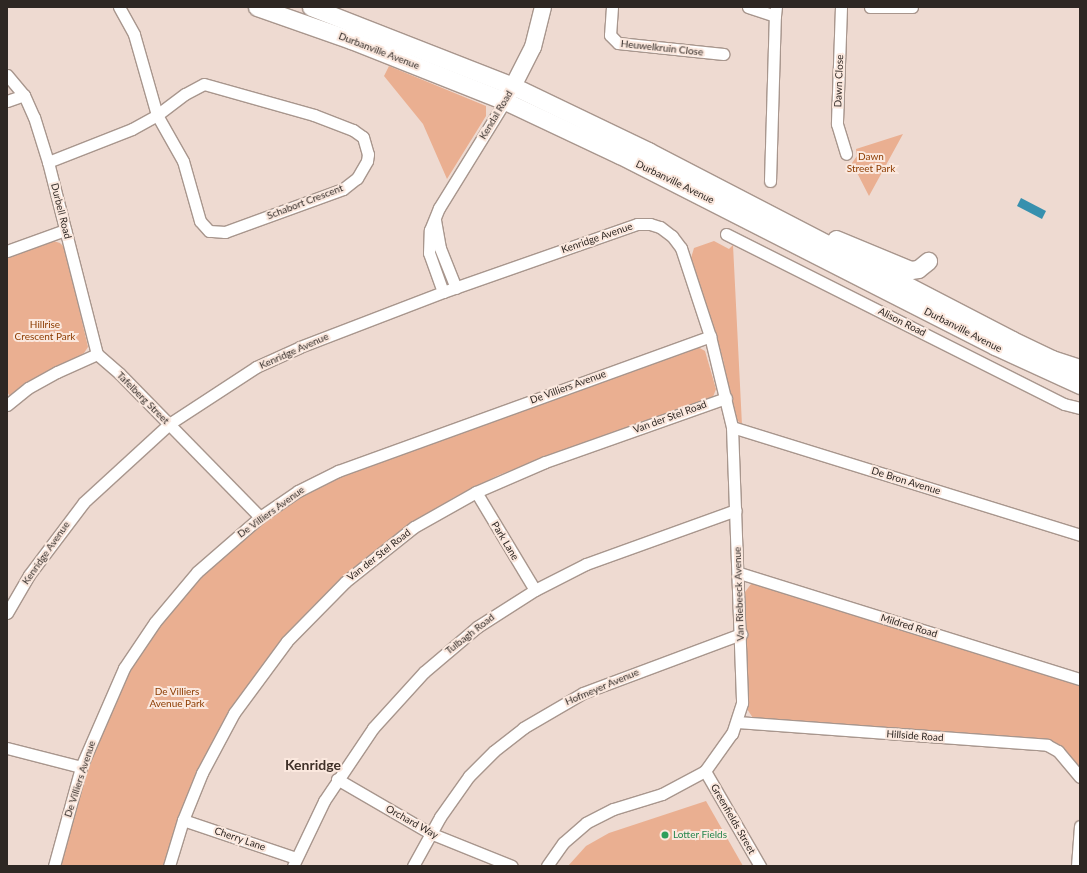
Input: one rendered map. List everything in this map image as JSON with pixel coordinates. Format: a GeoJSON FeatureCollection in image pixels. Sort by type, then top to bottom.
{"type":"FeatureCollection","features":[{"type":"Feature","properties":{"kind":"main road","name":"Durbanville Avenue"},"geometry":{"type":"LineString","coordinates":[[257,7],[351,40],[505,101],[620,155],[995,346],[1080,385]]}},
{"type":"Feature","properties":{"kind":"main road","name":"Durbanville Avenue"},"geometry":{"type":"LineString","coordinates":[[311,7],[513,86],[648,151],[768,216],[1012,340],[1052,359],[1080,368]]}},
{"type":"Feature","properties":{"kind":"main road"},"geometry":{"type":"LineString","coordinates":[[768,216],[799,224],[906,269],[918,270],[928,261]]}},
{"type":"Feature","properties":{"kind":"street","name":"Schabort Crescent"},"geometry":{"type":"LineString","coordinates":[[48,162],[114,138],[157,115],[184,94],[197,87],[210,84],[314,115],[353,130],[363,137],[368,154],[367,161],[357,178],[343,189],[224,232],[213,233],[200,221],[183,161],[157,115],[134,34],[119,7]]}},
{"type":"Feature","properties":{"kind":"street","name":"Kendal Road"},"geometry":{"type":"LineString","coordinates":[[443,292],[428,246],[428,235],[435,217],[513,86],[538,34],[543,7]]}},
{"type":"Feature","properties":{"kind":"street","name":"Heuwelkruin Close"},"geometry":{"type":"LineString","coordinates":[[612,7],[610,35],[618,43],[723,54]]}},
{"type":"Feature","properties":{"kind":"street"},"geometry":{"type":"LineString","coordinates":[[748,7],[775,11],[770,181]]}},
{"type":"Feature","properties":{"kind":"street","name":"Dawn Close"},"geometry":{"type":"LineString","coordinates":[[841,7],[837,124],[846,154]]}},
{"type":"Feature","properties":{"kind":"street"},"geometry":{"type":"LineString","coordinates":[[870,7],[912,7]]}},
{"type":"Feature","properties":{"kind":"street","name":"Durbell Road"},"geometry":{"type":"LineString","coordinates":[[7,75],[24,94],[48,162],[97,354]]}},
{"type":"Feature","properties":{"kind":"street"},"geometry":{"type":"LineString","coordinates":[[7,101],[24,94]]}},
{"type":"Feature","properties":{"kind":"street"},"geometry":{"type":"LineString","coordinates":[[435,217],[440,248],[456,288]]}},
{"type":"Feature","properties":{"kind":"street","name":"Kenridge Avenue"},"geometry":{"type":"LineString","coordinates":[[7,613],[29,575],[73,515],[169,424],[236,380],[278,357],[443,292],[637,224],[650,224],[665,230]]}},
{"type":"Feature","properties":{"kind":"street"},"geometry":{"type":"LineString","coordinates":[[7,251],[65,230]]}},
{"type":"Feature","properties":{"kind":"street","name":"Van Riebeeck Avenue"},"geometry":{"type":"LineString","coordinates":[[547,866],[563,843],[586,822],[613,810],[662,794],[705,771],[728,742],[737,722],[743,694],[732,427],[710,336],[681,248],[665,230]]}},
{"type":"Feature","properties":{"kind":"street","name":"Alison Road"},"geometry":{"type":"LineString","coordinates":[[726,234],[1064,404],[1080,408]]}},
{"type":"Feature","properties":{"kind":"street","name":"De Villiers Avenue"},"geometry":{"type":"LineString","coordinates":[[54,866],[81,767],[110,695],[137,646],[197,572],[260,518],[298,491],[338,471],[710,336]]}},
{"type":"Feature","properties":{"kind":"street"},"geometry":{"type":"LineString","coordinates":[[7,405],[28,388],[57,372],[97,354]]}},
{"type":"Feature","properties":{"kind":"street","name":"Tafelberg Street"},"geometry":{"type":"LineString","coordinates":[[97,354],[169,424],[260,518]]}},
{"type":"Feature","properties":{"kind":"street","name":"Van der Stel Road"},"geometry":{"type":"LineString","coordinates":[[169,866],[183,820],[202,773],[234,713],[287,641],[345,582],[377,555],[443,508],[476,492],[545,462],[726,398]]}},
{"type":"Feature","properties":{"kind":"street","name":"De Bron Avenue"},"geometry":{"type":"LineString","coordinates":[[732,427],[1080,534]]}},
{"type":"Feature","properties":{"kind":"street","name":"Park Lane"},"geometry":{"type":"LineString","coordinates":[[476,492],[535,590]]}},
{"type":"Feature","properties":{"kind":"street","name":"Tulbagh Road"},"geometry":{"type":"LineString","coordinates":[[295,862],[337,779],[373,728],[424,672],[477,627],[535,590],[610,554],[736,510]]}},
{"type":"Feature","properties":{"kind":"street","name":"Mildred Road"},"geometry":{"type":"LineString","coordinates":[[738,574],[1080,679]]}},
{"type":"Feature","properties":{"kind":"street","name":"Hofmeyer Avenue"},"geometry":{"type":"LineString","coordinates":[[413,866],[430,833],[450,800],[482,763],[506,741],[554,707],[610,681],[741,634]]}},
{"type":"Feature","properties":{"kind":"street","name":"Hillside Road"},"geometry":{"type":"LineString","coordinates":[[737,722],[1047,745],[1058,751],[1080,777]]}},
{"type":"Feature","properties":{"kind":"street"},"geometry":{"type":"LineString","coordinates":[[7,748],[81,767]]}},
{"type":"Feature","properties":{"kind":"street","name":"Greenfields Street"},"geometry":{"type":"LineString","coordinates":[[705,771],[760,866]]}},
{"type":"Feature","properties":{"kind":"street","name":"Orchard Way"},"geometry":{"type":"LineString","coordinates":[[337,779],[430,833],[512,866]]}},
{"type":"Feature","properties":{"kind":"street","name":"Cherry Lane"},"geometry":{"type":"LineString","coordinates":[[183,820],[295,862]]}},
{"type":"Feature","properties":{"kind":"street"},"geometry":{"type":"LineString","coordinates":[[1077,866],[1080,826]]}},
{"type":"Feature","properties":{"kind":"green space"},"geometry":{"type":"Polygon","coordinates":[[[389,66],[486,106],[486,116],[447,179],[423,124],[384,76],[389,66]]]}},
{"type":"Feature","properties":{"kind":"green space","name":"Dawn Street Park"},"geometry":{"type":"Polygon","coordinates":[[[903,134],[869,196],[852,163],[857,156],[856,149],[903,134]]]}},
{"type":"Feature","properties":{"kind":"green space","name":"Hillrise Crescent Park"},"geometry":{"type":"Polygon","coordinates":[[[50,240],[60,243],[65,248],[88,347],[84,353],[10,396],[7,392],[7,255],[50,240]]]}},
{"type":"Feature","properties":{"kind":"green space"},"geometry":{"type":"Polygon","coordinates":[[[714,241],[729,249],[733,245],[742,425],[735,418],[723,359],[691,258],[694,248],[714,241]]]}},
{"type":"Feature","properties":{"kind":"green space","name":"De Villiers Avenue Park"},"geometry":{"type":"Polygon","coordinates":[[[698,347],[705,351],[716,389],[713,397],[499,475],[453,498],[385,543],[312,607],[277,647],[179,819],[163,866],[59,866],[79,795],[102,728],[136,660],[165,618],[198,579],[254,528],[316,488],[361,467],[698,347]]]}},
{"type":"Feature","properties":{"kind":"green space"},"geometry":{"type":"Polygon","coordinates":[[[751,584],[758,584],[1080,684],[1080,769],[1059,745],[1053,742],[753,718],[747,709],[745,592],[751,584]]]}},
{"type":"Feature","properties":{"kind":"green space","name":"Lotter Fields"},"geometry":{"type":"Polygon","coordinates":[[[706,801],[743,866],[568,866],[586,846],[609,833],[706,801]]]}},
{"type":"Feature","properties":{"kind":"water"},"geometry":{"type":"Polygon","coordinates":[[[1021,198],[1046,211],[1042,219],[1017,206],[1021,198]]]}},
{"type":"Feature","properties":{"kind":"place","name":"Lotter Fields"},"geometry":{"type":"Point","coordinates":[665,835]}},
{"type":"Feature","properties":{"kind":"district","name":"Kenridge"},"geometry":{"type":"Point","coordinates":[313,765]}}]}
